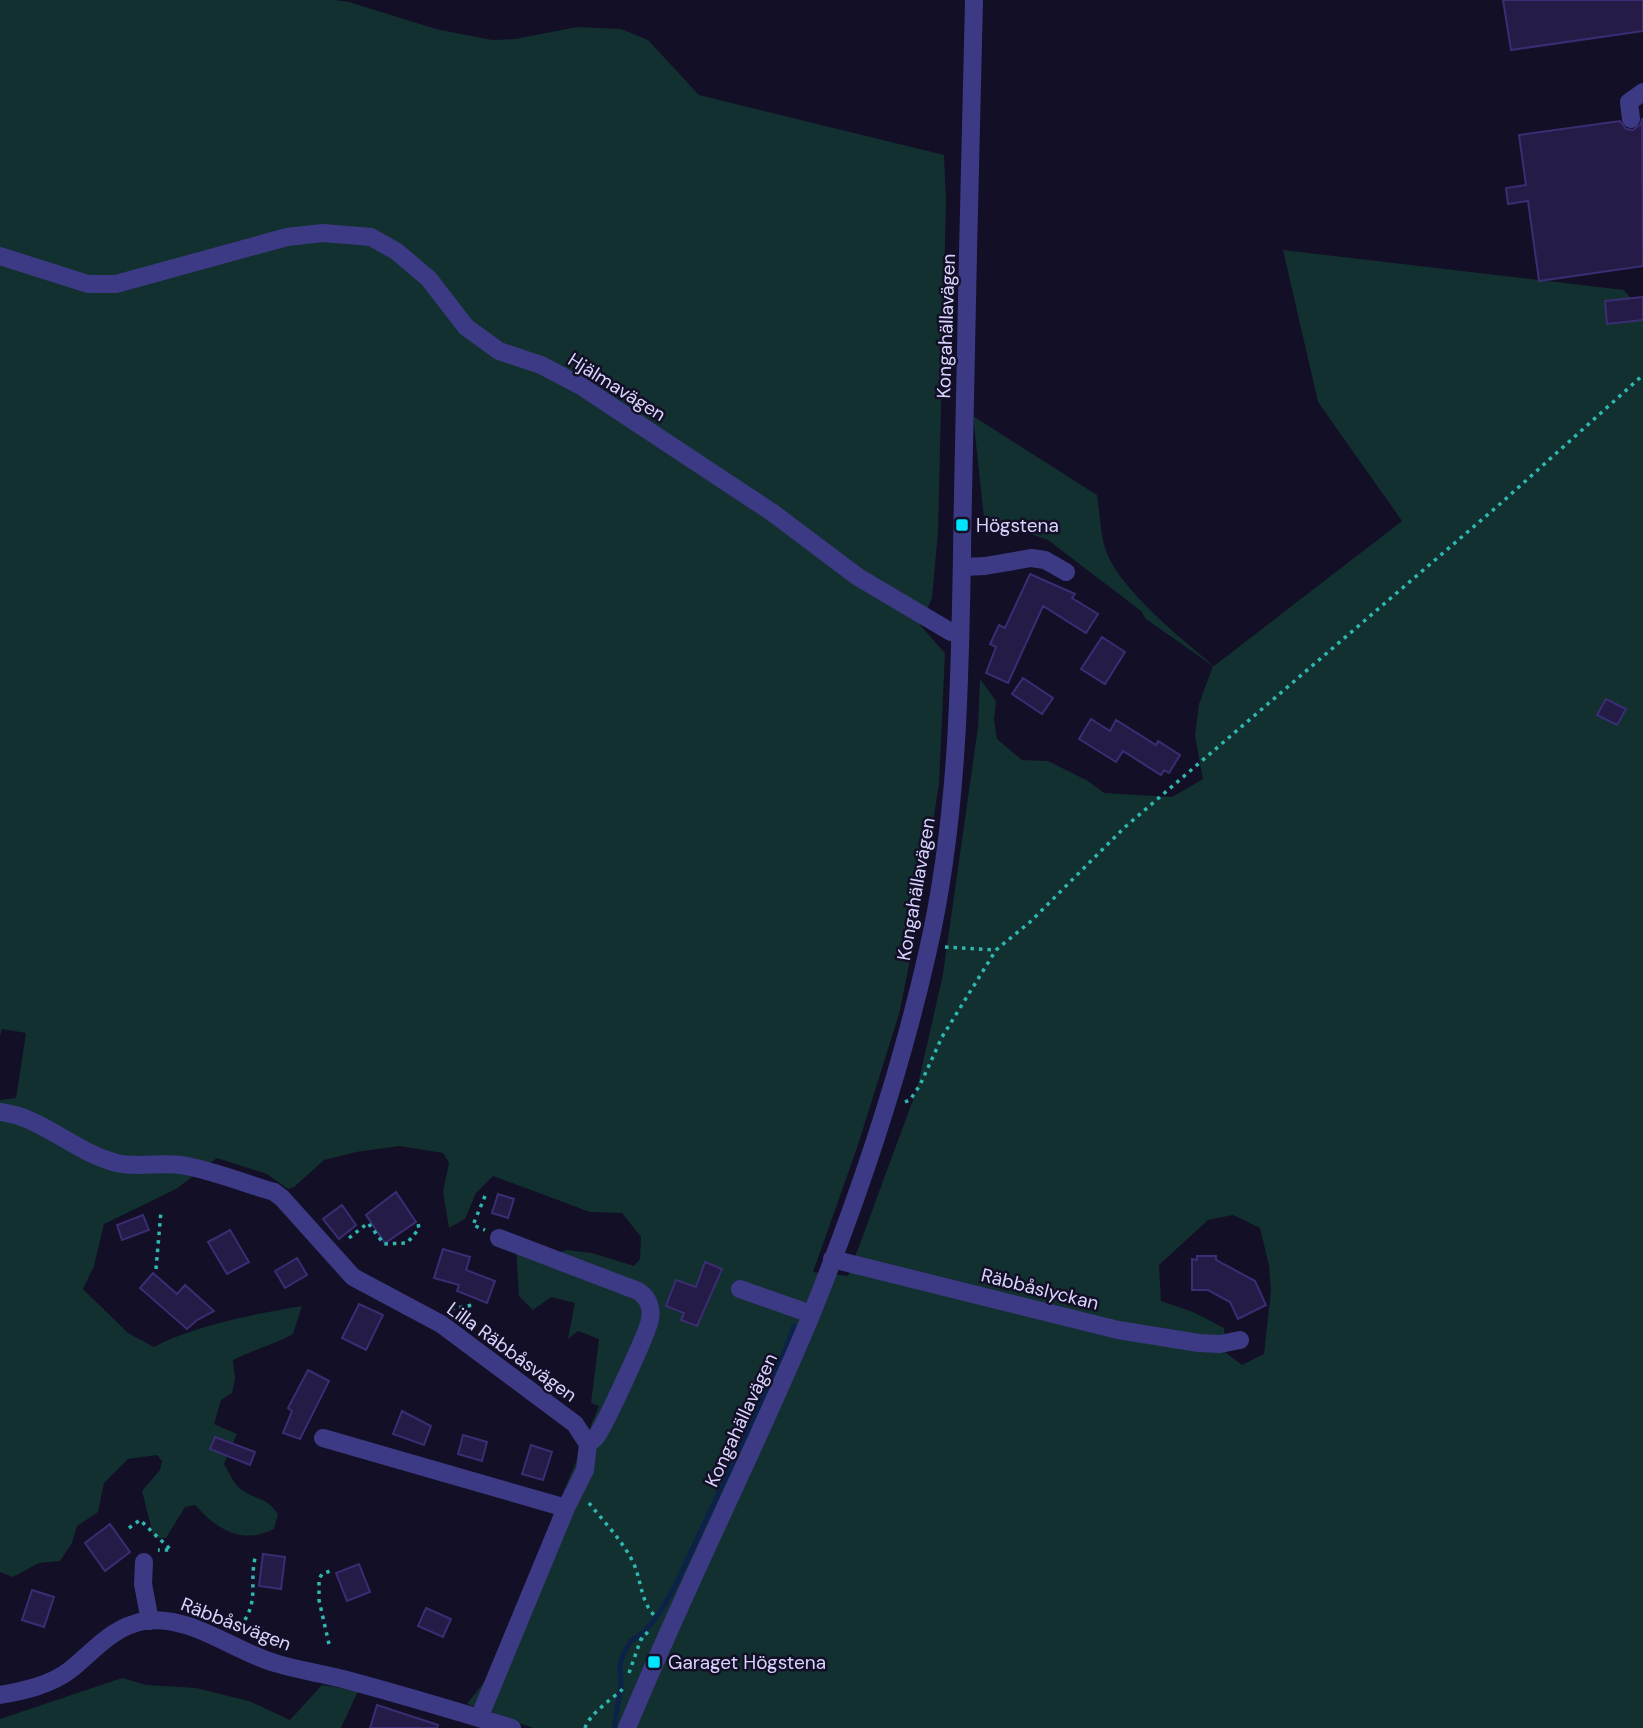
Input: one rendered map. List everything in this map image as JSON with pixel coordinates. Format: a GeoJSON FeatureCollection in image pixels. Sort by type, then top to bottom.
{"type":"FeatureCollection","features":[{"type":"Feature","properties":{"kind":"street","name":"Kongahällavägen"},"geometry":{"type":"LineString","coordinates":[[627,1728],[667,1631],[811,1314],[887,1102],[929,945],[948,839],[960,632],[974,0]]}},
{"type":"Feature","properties":{"kind":"street"},"geometry":{"type":"LineString","coordinates":[[1631,119],[1629,102],[1643,92]]}},
{"type":"Feature","properties":{"kind":"street","name":"Hjälmavägen"},"geometry":{"type":"LineString","coordinates":[[0,256],[88,284],[116,284],[288,237],[323,233],[371,237],[396,251],[429,279],[466,327],[499,351],[541,365],[581,386],[773,513],[858,578],[951,632],[960,632]]}},
{"type":"Feature","properties":{"kind":"street"},"geometry":{"type":"LineString","coordinates":[[962,566],[985,566],[1031,558],[1045,560],[1066,572]]}},
{"type":"Feature","properties":{"kind":"street","name":"Lilla Räbbåsvägen"},"geometry":{"type":"LineString","coordinates":[[0,1112],[28,1119],[96,1156],[120,1164],[178,1165],[274,1192],[353,1277],[441,1324],[575,1424],[588,1444]]}},
{"type":"Feature","properties":{"kind":"street"},"geometry":{"type":"LineString","coordinates":[[479,1718],[566,1508],[585,1470],[588,1444],[596,1437],[607,1418],[651,1320],[648,1300],[638,1291],[499,1238]]}},
{"type":"Feature","properties":{"kind":"street","name":"Räbbåslyckan"},"geometry":{"type":"LineString","coordinates":[[832,1259],[1118,1330],[1199,1343],[1220,1344],[1240,1340]]}},
{"type":"Feature","properties":{"kind":"street"},"geometry":{"type":"LineString","coordinates":[[740,1289],[811,1314]]}},
{"type":"Feature","properties":{"kind":"street"},"geometry":{"type":"LineString","coordinates":[[323,1438],[566,1508]]}},
{"type":"Feature","properties":{"kind":"street"},"geometry":{"type":"LineString","coordinates":[[144,1562],[143,1584],[150,1621]]}},
{"type":"Feature","properties":{"kind":"street","name":"Räbbåsvägen"},"geometry":{"type":"LineString","coordinates":[[0,1695],[50,1682],[68,1672],[106,1637],[124,1627],[164,1619],[202,1632],[272,1663],[340,1678],[512,1728]]}},
{"type":"Feature","properties":{"kind":"path"},"geometry":{"type":"LineString","coordinates":[[887,1102],[900,1104],[910,1100],[942,1037],[996,950],[1030,922],[1125,827],[1500,504],[1643,375]]}},
{"type":"Feature","properties":{"kind":"path"},"geometry":{"type":"LineString","coordinates":[[929,945],[996,950]]}},
{"type":"Feature","properties":{"kind":"path"},"geometry":{"type":"LineString","coordinates":[[485,1196],[474,1225],[499,1238]]}},
{"type":"Feature","properties":{"kind":"path"},"geometry":{"type":"LineString","coordinates":[[156,1269],[161,1211]]}},
{"type":"Feature","properties":{"kind":"path"},"geometry":{"type":"LineString","coordinates":[[349,1238],[368,1223],[384,1244],[407,1243],[419,1229],[418,1223]]}},
{"type":"Feature","properties":{"kind":"path"},"geometry":{"type":"LineString","coordinates":[[577,1487],[628,1552],[638,1574],[643,1599],[653,1615]]}},
{"type":"Feature","properties":{"kind":"path"},"geometry":{"type":"LineString","coordinates":[[130,1528],[140,1520],[171,1549],[154,1550],[144,1562]]}},
{"type":"Feature","properties":{"kind":"path"},"geometry":{"type":"LineString","coordinates":[[240,1627],[249,1615],[253,1602],[255,1558]]}},
{"type":"Feature","properties":{"kind":"path"},"geometry":{"type":"LineString","coordinates":[[329,1644],[319,1600],[318,1579],[333,1570]]}},
{"type":"Feature","properties":{"kind":"path"},"geometry":{"type":"LineString","coordinates":[[629,1672],[641,1639]]}},
{"type":"Feature","properties":{"kind":"path"},"geometry":{"type":"LineString","coordinates":[[585,1728],[589,1718],[628,1685]]}},
{"type":"Feature","properties":{"kind":"green space"},"geometry":{"type":"Polygon","coordinates":[[[0,0],[335,0],[436,29],[492,40],[515,39],[577,27],[621,29],[648,40],[699,95],[944,155],[946,200],[938,532],[932,598],[920,625],[945,653],[939,783],[918,921],[899,1014],[857,1148],[813,1272],[848,1276],[917,1089],[943,974],[978,727],[980,679],[996,701],[994,720],[997,739],[1022,760],[1048,761],[1088,781],[1104,793],[1172,797],[1203,779],[1195,736],[1199,704],[1213,666],[1146,619],[1141,611],[1048,540],[984,518],[973,416],[1097,495],[1103,539],[1114,567],[1154,614],[1214,666],[1402,521],[1318,402],[1283,250],[1624,290],[1643,314],[1643,1728],[533,1728],[467,1704],[486,1680],[599,1406],[591,1403],[599,1339],[578,1331],[568,1339],[575,1303],[551,1297],[533,1310],[519,1296],[516,1248],[553,1254],[567,1250],[592,1253],[634,1266],[640,1259],[641,1237],[622,1213],[590,1212],[493,1176],[476,1193],[465,1219],[449,1228],[443,1192],[449,1163],[443,1153],[400,1146],[324,1160],[294,1187],[288,1189],[267,1174],[217,1158],[176,1189],[104,1224],[94,1266],[83,1289],[128,1333],[154,1347],[206,1327],[302,1306],[293,1334],[233,1360],[235,1379],[232,1393],[221,1400],[214,1424],[237,1434],[224,1464],[241,1489],[274,1508],[278,1514],[274,1529],[251,1536],[231,1532],[212,1522],[195,1505],[185,1507],[166,1538],[154,1538],[142,1491],[160,1470],[162,1461],[157,1455],[128,1459],[104,1483],[98,1512],[77,1526],[72,1543],[60,1561],[39,1563],[13,1577],[0,1572],[0,1100],[16,1098],[26,1033],[2,1029],[0,1036],[0,0]],[[1233,1215],[1208,1220],[1159,1265],[1161,1301],[1193,1312],[1224,1328],[1226,1353],[1242,1365],[1264,1354],[1271,1290],[1269,1266],[1260,1228],[1233,1215]]]}},
{"type":"Feature","properties":{"kind":"green space"},"geometry":{"type":"Polygon","coordinates":[[[122,1678],[146,1685],[196,1688],[249,1701],[290,1720],[322,1685],[358,1691],[341,1728],[0,1728],[0,1719],[122,1678]]]}},
{"type":"Feature","properties":{"kind":"building"},"geometry":{"type":"Polygon","coordinates":[[[1503,0],[1643,0],[1643,31],[1511,50],[1503,0]]]}},
{"type":"Feature","properties":{"kind":"building"},"geometry":{"type":"Polygon","coordinates":[[[1642,118],[1643,266],[1539,281],[1528,201],[1508,204],[1506,188],[1526,185],[1519,135],[1620,121],[1626,129],[1633,130],[1641,124],[1642,118]]]}},
{"type":"Feature","properties":{"kind":"building"},"geometry":{"type":"Polygon","coordinates":[[[1643,297],[1643,320],[1607,324],[1605,301],[1643,297]]]}},
{"type":"Feature","properties":{"kind":"building"},"geometry":{"type":"Polygon","coordinates":[[[1030,574],[1075,594],[1072,598],[1098,614],[1086,633],[1043,606],[1008,683],[986,673],[996,647],[990,644],[999,625],[1005,628],[1030,574]]]}},
{"type":"Feature","properties":{"kind":"building"},"geometry":{"type":"Polygon","coordinates":[[[1102,637],[1125,652],[1105,684],[1081,669],[1102,637]]]}},
{"type":"Feature","properties":{"kind":"building"},"geometry":{"type":"Polygon","coordinates":[[[1023,678],[1053,698],[1042,714],[1012,694],[1023,678]]]}},
{"type":"Feature","properties":{"kind":"building"},"geometry":{"type":"Polygon","coordinates":[[[1606,699],[1626,709],[1617,725],[1597,715],[1606,699]]]}},
{"type":"Feature","properties":{"kind":"building"},"geometry":{"type":"Polygon","coordinates":[[[1091,719],[1110,731],[1116,720],[1156,745],[1158,741],[1180,755],[1169,773],[1164,770],[1161,775],[1123,751],[1116,762],[1079,739],[1091,719]]]}},
{"type":"Feature","properties":{"kind":"building"},"geometry":{"type":"Polygon","coordinates":[[[396,1192],[416,1222],[385,1243],[366,1215],[396,1192]]]}},
{"type":"Feature","properties":{"kind":"building"},"geometry":{"type":"Polygon","coordinates":[[[498,1194],[514,1199],[508,1218],[492,1213],[498,1194]]]}},
{"type":"Feature","properties":{"kind":"building"},"geometry":{"type":"Polygon","coordinates":[[[342,1205],[356,1225],[339,1239],[323,1219],[342,1205]]]}},
{"type":"Feature","properties":{"kind":"building"},"geometry":{"type":"Polygon","coordinates":[[[143,1215],[149,1230],[122,1240],[117,1225],[143,1215]]]}},
{"type":"Feature","properties":{"kind":"building"},"geometry":{"type":"Polygon","coordinates":[[[230,1230],[249,1262],[227,1274],[208,1242],[230,1230]]]}},
{"type":"Feature","properties":{"kind":"building"},"geometry":{"type":"Polygon","coordinates":[[[443,1249],[470,1257],[466,1270],[495,1281],[487,1303],[457,1291],[459,1285],[434,1278],[443,1249]]]}},
{"type":"Feature","properties":{"kind":"building"},"geometry":{"type":"Polygon","coordinates":[[[1197,1256],[1216,1256],[1216,1260],[1255,1281],[1266,1305],[1238,1319],[1230,1302],[1208,1290],[1192,1290],[1192,1259],[1197,1260],[1197,1256]]]}},
{"type":"Feature","properties":{"kind":"building"},"geometry":{"type":"Polygon","coordinates":[[[297,1258],[307,1275],[285,1288],[275,1271],[297,1258]]]}},
{"type":"Feature","properties":{"kind":"building"},"geometry":{"type":"Polygon","coordinates":[[[705,1262],[722,1269],[697,1326],[681,1320],[684,1313],[666,1306],[676,1280],[696,1287],[705,1262]]]}},
{"type":"Feature","properties":{"kind":"building"},"geometry":{"type":"Polygon","coordinates":[[[153,1273],[177,1294],[185,1285],[214,1311],[187,1329],[140,1288],[153,1273]]]}},
{"type":"Feature","properties":{"kind":"building"},"geometry":{"type":"Polygon","coordinates":[[[359,1304],[383,1315],[366,1350],[342,1338],[359,1304]]]}},
{"type":"Feature","properties":{"kind":"building"},"geometry":{"type":"Polygon","coordinates":[[[308,1370],[329,1381],[300,1439],[283,1433],[292,1411],[288,1408],[308,1370]]]}},
{"type":"Feature","properties":{"kind":"building"},"geometry":{"type":"Polygon","coordinates":[[[402,1411],[431,1426],[424,1445],[393,1434],[402,1411]]]}},
{"type":"Feature","properties":{"kind":"building"},"geometry":{"type":"Polygon","coordinates":[[[463,1435],[487,1442],[482,1461],[458,1454],[463,1435]]]}},
{"type":"Feature","properties":{"kind":"building"},"geometry":{"type":"Polygon","coordinates":[[[215,1437],[255,1452],[250,1465],[210,1449],[215,1437]]]}},
{"type":"Feature","properties":{"kind":"building"},"geometry":{"type":"Polygon","coordinates":[[[531,1445],[552,1452],[543,1480],[522,1474],[531,1445]]]}},
{"type":"Feature","properties":{"kind":"building"},"geometry":{"type":"Polygon","coordinates":[[[110,1524],[130,1552],[105,1571],[85,1543],[110,1524]]]}},
{"type":"Feature","properties":{"kind":"building"},"geometry":{"type":"Polygon","coordinates":[[[263,1554],[285,1557],[281,1589],[259,1586],[263,1554]]]}},
{"type":"Feature","properties":{"kind":"building"},"geometry":{"type":"Polygon","coordinates":[[[359,1564],[370,1592],[347,1601],[336,1573],[359,1564]]]}},
{"type":"Feature","properties":{"kind":"building"},"geometry":{"type":"Polygon","coordinates":[[[32,1590],[54,1597],[44,1627],[22,1620],[32,1590]]]}},
{"type":"Feature","properties":{"kind":"building"},"geometry":{"type":"Polygon","coordinates":[[[426,1608],[451,1619],[443,1637],[418,1626],[426,1608]]]}},
{"type":"Feature","properties":{"kind":"building"},"geometry":{"type":"Polygon","coordinates":[[[377,1705],[438,1725],[437,1728],[370,1728],[377,1705]]]}},
{"type":"Feature","properties":{"kind":"waterway"},"geometry":{"type":"LineString","coordinates":[[614,1728],[621,1686],[620,1664],[624,1653],[631,1641],[645,1631],[659,1614],[675,1586],[783,1356],[794,1326]]}},
{"type":"Feature","properties":{"kind":"place","name":"Högstena"},"geometry":{"type":"Point","coordinates":[962,525]}},
{"type":"Feature","properties":{"kind":"place","name":"Garaget Högstena"},"geometry":{"type":"Point","coordinates":[654,1662]}}]}
